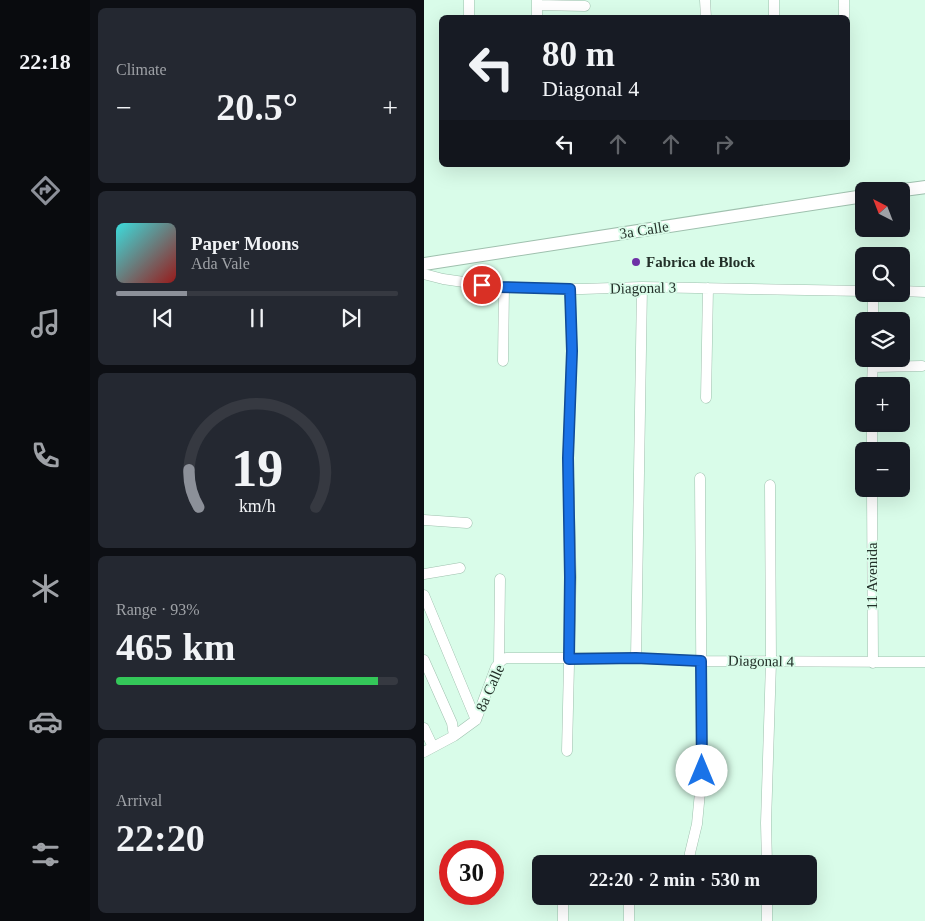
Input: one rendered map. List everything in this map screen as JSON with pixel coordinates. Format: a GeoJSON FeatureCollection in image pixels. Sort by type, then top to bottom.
{"type":"FeatureCollection","features":[{"type":"Feature","properties":{"kind":"main road"},"geometry":{"type":"LineString","coordinates":[[910,189],[925,187]]}},
{"type":"Feature","properties":{"kind":"main road","name":"3a Calle"},"geometry":{"type":"LineString","coordinates":[[424,264],[855,197]]}},
{"type":"Feature","properties":{"kind":"street"},"geometry":{"type":"LineString","coordinates":[[469,0],[469,15]]}},
{"type":"Feature","properties":{"kind":"street"},"geometry":{"type":"LineString","coordinates":[[705,0],[706,15]]}},
{"type":"Feature","properties":{"kind":"street"},"geometry":{"type":"LineString","coordinates":[[774,0],[774,15]]}},
{"type":"Feature","properties":{"kind":"street"},"geometry":{"type":"LineString","coordinates":[[844,0],[844,15]]}},
{"type":"Feature","properties":{"kind":"street"},"geometry":{"type":"LineString","coordinates":[[537,3],[584,6]]}},
{"type":"Feature","properties":{"kind":"street","name":"Diagonal 3"},"geometry":{"type":"LineString","coordinates":[[424,274],[443,279],[504,287],[570,289],[642,287],[855,291]]}},
{"type":"Feature","properties":{"kind":"street"},"geometry":{"type":"LineString","coordinates":[[503,361],[504,287]]}},
{"type":"Feature","properties":{"kind":"street"},"geometry":{"type":"LineString","coordinates":[[636,658],[642,287]]}},
{"type":"Feature","properties":{"kind":"street"},"geometry":{"type":"LineString","coordinates":[[706,398],[708,288]]}},
{"type":"Feature","properties":{"kind":"street"},"geometry":{"type":"LineString","coordinates":[[567,751],[570,577],[568,458],[572,351],[570,289]]}},
{"type":"Feature","properties":{"kind":"street"},"geometry":{"type":"LineString","coordinates":[[910,291],[925,292]]}},
{"type":"Feature","properties":{"kind":"street"},"geometry":{"type":"LineString","coordinates":[[910,365],[922,366]]}},
{"type":"Feature","properties":{"kind":"street"},"geometry":{"type":"LineString","coordinates":[[691,855],[697,824],[702,771],[700,478]]}},
{"type":"Feature","properties":{"kind":"street"},"geometry":{"type":"LineString","coordinates":[[767,855],[766,814],[771,662],[770,485]]}},
{"type":"Feature","properties":{"kind":"street","name":"11 Avenida"},"geometry":{"type":"LineString","coordinates":[[872,497],[873,663]]}},
{"type":"Feature","properties":{"kind":"street"},"geometry":{"type":"LineString","coordinates":[[424,520],[467,523]]}},
{"type":"Feature","properties":{"kind":"street"},"geometry":{"type":"LineString","coordinates":[[424,574],[460,568]]}},
{"type":"Feature","properties":{"kind":"street"},"geometry":{"type":"LineString","coordinates":[[500,579],[502,661]]}},
{"type":"Feature","properties":{"kind":"street"},"geometry":{"type":"LineString","coordinates":[[424,595],[476,720],[454,736],[428,750],[424,728]]}},
{"type":"Feature","properties":{"kind":"street","name":"Diagonal 4"},"geometry":{"type":"LineString","coordinates":[[502,661],[636,658],[771,662],[925,662]]}},
{"type":"Feature","properties":{"kind":"street"},"geometry":{"type":"LineString","coordinates":[[424,660],[452,723],[454,736]]}},
{"type":"Feature","properties":{"kind":"street","name":"8a Calle"},"geometry":{"type":"LineString","coordinates":[[476,720],[502,661]]}},
{"type":"Feature","properties":{"kind":"street"},"geometry":{"type":"LineString","coordinates":[[563,905],[563,921]]}},
{"type":"Feature","properties":{"kind":"street"},"geometry":{"type":"LineString","coordinates":[[629,905],[629,921]]}},
{"type":"Feature","properties":{"kind":"street"},"geometry":{"type":"LineString","coordinates":[[767,905],[767,921]]}},
{"type":"Feature","properties":{"kind":"place","name":"Fabrica de Block"},"geometry":{"type":"Point","coordinates":[636,262]}},
{"type":"Feature","properties":{"kind":"route"},"geometry":{"type":"LineString","coordinates":[[482,285],[570,289],[572,351],[568,458],[569,659],[636,658],[701,661],[702,771]]}}]}
